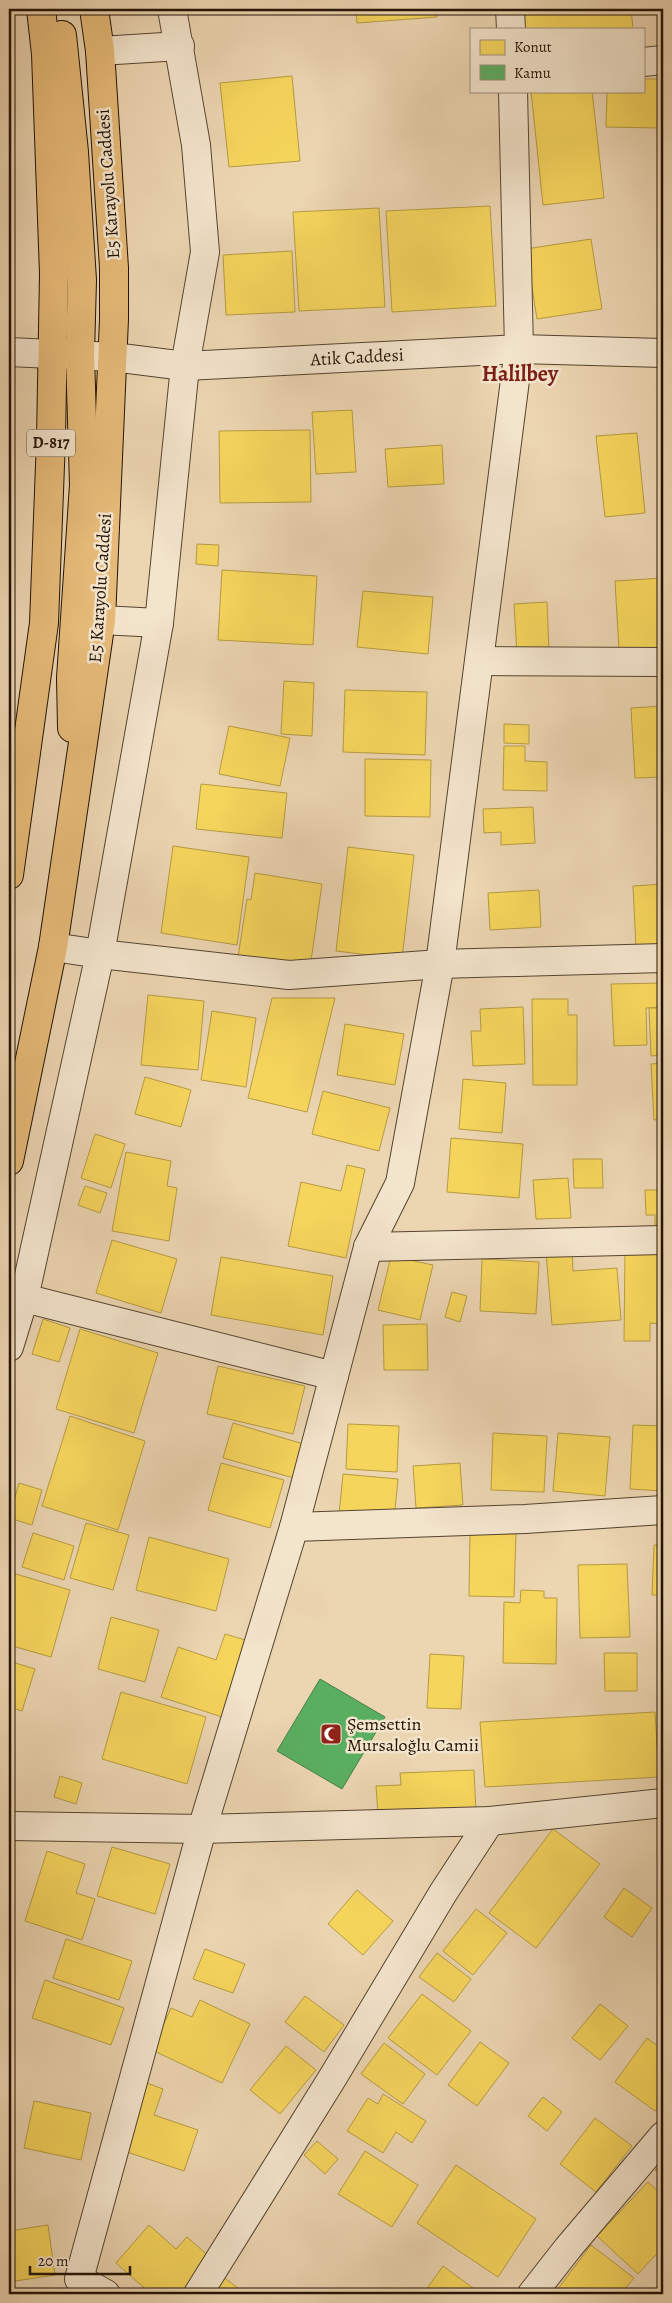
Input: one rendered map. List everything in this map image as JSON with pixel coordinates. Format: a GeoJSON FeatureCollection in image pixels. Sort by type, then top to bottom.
{"type":"FeatureCollection","features":[{"type":"Feature","properties":{"kind":"highway","name":"D-817"},"geometry":{"type":"LineString","coordinates":[[9,875],[44,622],[51,439],[54,274],[46,54],[41,9]]}},
{"type":"Feature","properties":{"kind":"highway"},"geometry":{"type":"LineString","coordinates":[[59,9],[75,162],[82,280],[80,355],[84,485],[71,678],[74,807]]}},
{"type":"Feature","properties":{"kind":"highway","name":"E5 Karayolu Caddesi"},"geometry":{"type":"LineString","coordinates":[[9,1161],[53,947],[101,620],[113,357],[114,268],[100,51],[94,9]]}},
{"type":"Feature","properties":{"kind":"street"},"geometry":{"type":"LineString","coordinates":[[9,1347],[24,1298],[100,954],[159,624],[185,366],[205,252],[196,145],[172,9]]}},
{"type":"Feature","properties":{"kind":"street"},"geometry":{"type":"LineString","coordinates":[[510,9],[511,28]]}},
{"type":"Feature","properties":{"kind":"street"},"geometry":{"type":"LineString","coordinates":[[100,51],[180,46]]}},
{"type":"Feature","properties":{"kind":"street"},"geometry":{"type":"LineString","coordinates":[[644,62],[663,60]]}},
{"type":"Feature","properties":{"kind":"street"},"geometry":{"type":"LineString","coordinates":[[106,2294],[79,2279],[202,1828],[294,1527],[368,1247],[400,1183],[440,964],[519,349],[512,92]]}},
{"type":"Feature","properties":{"kind":"street","name":"Atik Caddesi"},"geometry":{"type":"LineString","coordinates":[[9,352],[113,357],[185,366],[519,349],[663,353]]}},
{"type":"Feature","properties":{"kind":"street"},"geometry":{"type":"LineString","coordinates":[[101,620],[159,624]]}},
{"type":"Feature","properties":{"kind":"street"},"geometry":{"type":"LineString","coordinates":[[480,661],[663,662]]}},
{"type":"Feature","properties":{"kind":"street"},"geometry":{"type":"LineString","coordinates":[[53,947],[289,975],[440,964],[663,958]]}},
{"type":"Feature","properties":{"kind":"street"},"geometry":{"type":"LineString","coordinates":[[368,1247],[663,1240]]}},
{"type":"Feature","properties":{"kind":"street"},"geometry":{"type":"LineString","coordinates":[[24,1298],[334,1376]]}},
{"type":"Feature","properties":{"kind":"street"},"geometry":{"type":"LineString","coordinates":[[294,1527],[525,1519],[663,1510]]}},
{"type":"Feature","properties":{"kind":"street"},"geometry":{"type":"LineString","coordinates":[[9,1826],[202,1828],[490,1821],[663,1803]]}},
{"type":"Feature","properties":{"kind":"street"},"geometry":{"type":"LineString","coordinates":[[198,2294],[333,2076],[443,1893],[490,1821]]}},
{"type":"Feature","properties":{"kind":"street"},"geometry":{"type":"LineString","coordinates":[[532,2294],[568,2248],[663,2136]]}},
{"type":"Feature","properties":{"kind":"building: Konut"},"geometry":{"type":"Polygon","coordinates":[[[356,9],[436,9],[437,17],[357,23],[356,9]]]}},
{"type":"Feature","properties":{"kind":"building: Konut"},"geometry":{"type":"Polygon","coordinates":[[[521,9],[631,9],[633,28],[523,28],[521,9]]]}},
{"type":"Feature","properties":{"kind":"building: Konut"},"geometry":{"type":"Polygon","coordinates":[[[292,76],[300,161],[229,167],[220,83],[292,76]]]}},
{"type":"Feature","properties":{"kind":"building: Konut"},"geometry":{"type":"Polygon","coordinates":[[[644,79],[660,79],[659,128],[606,127],[607,92],[644,92],[644,79]]]}},
{"type":"Feature","properties":{"kind":"building: Konut"},"geometry":{"type":"Polygon","coordinates":[[[531,92],[592,92],[604,198],[543,205],[531,92]]]}},
{"type":"Feature","properties":{"kind":"building: Konut"},"geometry":{"type":"Polygon","coordinates":[[[490,206],[496,306],[392,312],[386,211],[490,206]]]}},
{"type":"Feature","properties":{"kind":"building: Konut"},"geometry":{"type":"Polygon","coordinates":[[[379,208],[385,307],[299,311],[293,212],[379,208]]]}},
{"type":"Feature","properties":{"kind":"building: Konut"},"geometry":{"type":"Polygon","coordinates":[[[591,239],[602,309],[537,319],[526,249],[591,239]]]}},
{"type":"Feature","properties":{"kind":"building: Konut"},"geometry":{"type":"Polygon","coordinates":[[[292,251],[295,312],[226,315],[223,255],[292,251]]]}},
{"type":"Feature","properties":{"kind":"building: Konut"},"geometry":{"type":"Polygon","coordinates":[[[352,410],[356,472],[316,474],[312,412],[352,410]]]}},
{"type":"Feature","properties":{"kind":"building: Konut"},"geometry":{"type":"Polygon","coordinates":[[[310,430],[311,502],[220,503],[219,431],[310,430]]]}},
{"type":"Feature","properties":{"kind":"building: Konut"},"geometry":{"type":"Polygon","coordinates":[[[637,433],[645,513],[605,517],[596,436],[637,433]]]}},
{"type":"Feature","properties":{"kind":"building: Konut"},"geometry":{"type":"Polygon","coordinates":[[[442,445],[444,484],[388,487],[385,449],[442,445]]]}},
{"type":"Feature","properties":{"kind":"building: Konut"},"geometry":{"type":"Polygon","coordinates":[[[197,544],[219,545],[218,566],[196,564],[197,544]]]}},
{"type":"Feature","properties":{"kind":"building: Konut"},"geometry":{"type":"Polygon","coordinates":[[[222,570],[317,576],[313,645],[218,640],[222,570]]]}},
{"type":"Feature","properties":{"kind":"building: Konut"},"geometry":{"type":"Polygon","coordinates":[[[663,578],[663,648],[619,651],[615,581],[663,578]]]}},
{"type":"Feature","properties":{"kind":"building: Konut"},"geometry":{"type":"Polygon","coordinates":[[[363,591],[433,597],[428,654],[357,647],[363,591]]]}},
{"type":"Feature","properties":{"kind":"building: Konut"},"geometry":{"type":"Polygon","coordinates":[[[547,602],[549,652],[517,654],[514,604],[547,602]]]}},
{"type":"Feature","properties":{"kind":"building: Konut"},"geometry":{"type":"Polygon","coordinates":[[[284,681],[314,683],[312,736],[281,734],[284,681]]]}},
{"type":"Feature","properties":{"kind":"building: Konut"},"geometry":{"type":"Polygon","coordinates":[[[345,690],[427,692],[425,755],[343,752],[345,690]]]}},
{"type":"Feature","properties":{"kind":"building: Konut"},"geometry":{"type":"Polygon","coordinates":[[[663,706],[663,777],[635,778],[631,708],[663,706]]]}},
{"type":"Feature","properties":{"kind":"building: Konut"},"geometry":{"type":"Polygon","coordinates":[[[504,724],[529,725],[529,744],[504,743],[504,724]]]}},
{"type":"Feature","properties":{"kind":"building: Konut"},"geometry":{"type":"Polygon","coordinates":[[[229,726],[290,738],[280,786],[219,774],[229,726]]]}},
{"type":"Feature","properties":{"kind":"building: Konut"},"geometry":{"type":"Polygon","coordinates":[[[504,746],[525,746],[525,761],[547,762],[547,791],[503,790],[504,746]]]}},
{"type":"Feature","properties":{"kind":"building: Konut"},"geometry":{"type":"Polygon","coordinates":[[[365,759],[431,760],[430,817],[365,816],[365,759]]]}},
{"type":"Feature","properties":{"kind":"building: Konut"},"geometry":{"type":"Polygon","coordinates":[[[201,784],[287,793],[282,838],[196,829],[201,784]]]}},
{"type":"Feature","properties":{"kind":"building: Konut"},"geometry":{"type":"Polygon","coordinates":[[[533,807],[535,843],[501,845],[501,832],[484,833],[483,809],[533,807]]]}},
{"type":"Feature","properties":{"kind":"building: Konut"},"geometry":{"type":"Polygon","coordinates":[[[173,846],[249,857],[237,945],[161,933],[173,846]]]}},
{"type":"Feature","properties":{"kind":"building: Konut"},"geometry":{"type":"Polygon","coordinates":[[[348,847],[414,855],[402,959],[336,951],[348,847]]]}},
{"type":"Feature","properties":{"kind":"building: Konut"},"geometry":{"type":"Polygon","coordinates":[[[255,873],[322,884],[310,968],[238,957],[247,899],[251,900],[255,873]]]}},
{"type":"Feature","properties":{"kind":"building: Konut"},"geometry":{"type":"Polygon","coordinates":[[[663,884],[663,946],[636,948],[633,886],[663,884]]]}},
{"type":"Feature","properties":{"kind":"building: Konut"},"geometry":{"type":"Polygon","coordinates":[[[539,890],[541,927],[490,930],[488,893],[539,890]]]}},
{"type":"Feature","properties":{"kind":"building: Konut"},"geometry":{"type":"Polygon","coordinates":[[[663,983],[663,1007],[646,1008],[647,1045],[614,1046],[611,984],[663,983]]]}},
{"type":"Feature","properties":{"kind":"building: Konut"},"geometry":{"type":"Polygon","coordinates":[[[148,995],[204,1001],[198,1070],[141,1065],[148,995]]]}},
{"type":"Feature","properties":{"kind":"building: Konut"},"geometry":{"type":"Polygon","coordinates":[[[272,998],[335,998],[307,1112],[248,1098],[272,998]]]}},
{"type":"Feature","properties":{"kind":"building: Konut"},"geometry":{"type":"Polygon","coordinates":[[[532,999],[568,999],[568,1015],[577,1015],[577,1085],[533,1085],[532,999]]]}},
{"type":"Feature","properties":{"kind":"building: Konut"},"geometry":{"type":"Polygon","coordinates":[[[523,1007],[525,1064],[473,1066],[471,1031],[481,1031],[480,1009],[523,1007]]]}},
{"type":"Feature","properties":{"kind":"building: Konut"},"geometry":{"type":"Polygon","coordinates":[[[649,1008],[663,1008],[663,1055],[651,1056],[649,1008]]]}},
{"type":"Feature","properties":{"kind":"building: Konut"},"geometry":{"type":"Polygon","coordinates":[[[212,1011],[256,1018],[246,1087],[201,1080],[212,1011]]]}},
{"type":"Feature","properties":{"kind":"building: Konut"},"geometry":{"type":"Polygon","coordinates":[[[345,1024],[404,1034],[395,1085],[337,1075],[345,1024]]]}},
{"type":"Feature","properties":{"kind":"building: Konut"},"geometry":{"type":"Polygon","coordinates":[[[663,1063],[663,1119],[654,1120],[651,1064],[663,1063]]]}},
{"type":"Feature","properties":{"kind":"building: Konut"},"geometry":{"type":"Polygon","coordinates":[[[145,1077],[191,1090],[181,1127],[135,1114],[145,1077]]]}},
{"type":"Feature","properties":{"kind":"building: Konut"},"geometry":{"type":"Polygon","coordinates":[[[463,1079],[506,1083],[502,1133],[459,1129],[463,1079]]]}},
{"type":"Feature","properties":{"kind":"building: Konut"},"geometry":{"type":"Polygon","coordinates":[[[323,1091],[390,1108],[379,1151],[312,1134],[323,1091]]]}},
{"type":"Feature","properties":{"kind":"building: Konut"},"geometry":{"type":"Polygon","coordinates":[[[95,1134],[125,1144],[111,1188],[81,1178],[95,1134]]]}},
{"type":"Feature","properties":{"kind":"building: Konut"},"geometry":{"type":"Polygon","coordinates":[[[451,1138],[523,1144],[519,1198],[447,1192],[451,1138]]]}},
{"type":"Feature","properties":{"kind":"building: Konut"},"geometry":{"type":"Polygon","coordinates":[[[126,1152],[171,1161],[167,1186],[177,1188],[169,1241],[112,1231],[126,1152]]]}},
{"type":"Feature","properties":{"kind":"building: Konut"},"geometry":{"type":"Polygon","coordinates":[[[573,1159],[602,1159],[603,1188],[574,1188],[573,1159]]]}},
{"type":"Feature","properties":{"kind":"building: Konut"},"geometry":{"type":"Polygon","coordinates":[[[347,1165],[365,1169],[346,1258],[288,1246],[301,1182],[341,1191],[347,1165]]]}},
{"type":"Feature","properties":{"kind":"building: Konut"},"geometry":{"type":"Polygon","coordinates":[[[568,1178],[571,1218],[536,1219],[533,1180],[568,1178]]]}},
{"type":"Feature","properties":{"kind":"building: Konut"},"geometry":{"type":"Polygon","coordinates":[[[85,1186],[107,1193],[100,1213],[78,1205],[85,1186]]]}},
{"type":"Feature","properties":{"kind":"building: Konut"},"geometry":{"type":"Polygon","coordinates":[[[645,1190],[663,1190],[663,1226],[655,1226],[655,1215],[646,1215],[645,1190]]]}},
{"type":"Feature","properties":{"kind":"building: Konut"},"geometry":{"type":"Polygon","coordinates":[[[112,1240],[177,1259],[161,1313],[96,1293],[112,1240]]]}},
{"type":"Feature","properties":{"kind":"building: Konut"},"geometry":{"type":"Polygon","coordinates":[[[572,1250],[573,1271],[617,1268],[621,1320],[552,1325],[546,1252],[572,1250]]]}},
{"type":"Feature","properties":{"kind":"building: Konut"},"geometry":{"type":"Polygon","coordinates":[[[625,1250],[663,1251],[663,1324],[650,1323],[650,1341],[624,1341],[625,1250]]]}},
{"type":"Feature","properties":{"kind":"building: Konut"},"geometry":{"type":"Polygon","coordinates":[[[391,1256],[433,1265],[420,1320],[378,1310],[391,1256]]]}},
{"type":"Feature","properties":{"kind":"building: Konut"},"geometry":{"type":"Polygon","coordinates":[[[221,1257],[333,1276],[323,1335],[211,1315],[221,1257]]]}},
{"type":"Feature","properties":{"kind":"building: Konut"},"geometry":{"type":"Polygon","coordinates":[[[482,1259],[539,1262],[536,1314],[480,1311],[482,1259]]]}},
{"type":"Feature","properties":{"kind":"building: Konut"},"geometry":{"type":"Polygon","coordinates":[[[452,1292],[467,1296],[460,1322],[445,1317],[452,1292]]]}},
{"type":"Feature","properties":{"kind":"building: Konut"},"geometry":{"type":"Polygon","coordinates":[[[43,1319],[70,1328],[59,1362],[32,1354],[43,1319]]]}},
{"type":"Feature","properties":{"kind":"building: Konut"},"geometry":{"type":"Polygon","coordinates":[[[427,1324],[428,1370],[384,1370],[383,1325],[427,1324]]]}},
{"type":"Feature","properties":{"kind":"building: Konut"},"geometry":{"type":"Polygon","coordinates":[[[80,1329],[158,1353],[134,1433],[56,1409],[80,1329]]]}},
{"type":"Feature","properties":{"kind":"building: Konut"},"geometry":{"type":"Polygon","coordinates":[[[218,1366],[305,1386],[293,1434],[207,1414],[218,1366]]]}},
{"type":"Feature","properties":{"kind":"building: Konut"},"geometry":{"type":"Polygon","coordinates":[[[70,1416],[145,1441],[118,1530],[42,1506],[70,1416]]]}},
{"type":"Feature","properties":{"kind":"building: Konut"},"geometry":{"type":"Polygon","coordinates":[[[233,1423],[310,1446],[301,1480],[223,1458],[233,1423]]]}},
{"type":"Feature","properties":{"kind":"building: Konut"},"geometry":{"type":"Polygon","coordinates":[[[348,1424],[399,1426],[397,1472],[346,1469],[348,1424]]]}},
{"type":"Feature","properties":{"kind":"building: Konut"},"geometry":{"type":"Polygon","coordinates":[[[633,1425],[663,1426],[663,1491],[630,1489],[633,1425]]]}},
{"type":"Feature","properties":{"kind":"building: Konut"},"geometry":{"type":"Polygon","coordinates":[[[493,1433],[547,1436],[544,1492],[491,1490],[493,1433]]]}},
{"type":"Feature","properties":{"kind":"building: Konut"},"geometry":{"type":"Polygon","coordinates":[[[558,1433],[610,1437],[605,1496],[553,1491],[558,1433]]]}},
{"type":"Feature","properties":{"kind":"building: Konut"},"geometry":{"type":"Polygon","coordinates":[[[221,1463],[284,1480],[270,1528],[208,1510],[221,1463]]]}},
{"type":"Feature","properties":{"kind":"building: Konut"},"geometry":{"type":"Polygon","coordinates":[[[460,1463],[463,1505],[416,1508],[413,1466],[460,1463]]]}},
{"type":"Feature","properties":{"kind":"building: Konut"},"geometry":{"type":"Polygon","coordinates":[[[343,1474],[398,1479],[394,1520],[339,1514],[343,1474]]]}},
{"type":"Feature","properties":{"kind":"building: Konut"},"geometry":{"type":"Polygon","coordinates":[[[9,1475],[14,1477],[9,1496],[9,1475]]]}},
{"type":"Feature","properties":{"kind":"building: Konut"},"geometry":{"type":"Polygon","coordinates":[[[19,1483],[42,1490],[32,1525],[9,1518],[19,1483]]]}},
{"type":"Feature","properties":{"kind":"building: Konut"},"geometry":{"type":"Polygon","coordinates":[[[86,1523],[129,1535],[113,1590],[70,1578],[86,1523]]]}},
{"type":"Feature","properties":{"kind":"building: Konut"},"geometry":{"type":"Polygon","coordinates":[[[33,1533],[74,1546],[64,1580],[22,1567],[33,1533]]]}},
{"type":"Feature","properties":{"kind":"building: Konut"},"geometry":{"type":"Polygon","coordinates":[[[470,1533],[516,1534],[514,1597],[469,1596],[470,1533]]]}},
{"type":"Feature","properties":{"kind":"building: Konut"},"geometry":{"type":"Polygon","coordinates":[[[149,1537],[229,1559],[216,1611],[136,1590],[149,1537]]]}},
{"type":"Feature","properties":{"kind":"building: Konut"},"geometry":{"type":"Polygon","coordinates":[[[654,1545],[663,1545],[663,1595],[652,1595],[654,1545]]]}},
{"type":"Feature","properties":{"kind":"building: Konut"},"geometry":{"type":"Polygon","coordinates":[[[627,1564],[630,1637],[580,1638],[578,1565],[627,1564]]]}},
{"type":"Feature","properties":{"kind":"building: Konut"},"geometry":{"type":"Polygon","coordinates":[[[9,1572],[70,1590],[51,1657],[9,1645],[9,1572]]]}},
{"type":"Feature","properties":{"kind":"building: Konut"},"geometry":{"type":"Polygon","coordinates":[[[521,1590],[544,1591],[544,1598],[557,1598],[556,1664],[503,1663],[504,1602],[520,1603],[521,1590]]]}},
{"type":"Feature","properties":{"kind":"building: Konut"},"geometry":{"type":"Polygon","coordinates":[[[111,1617],[159,1630],[145,1682],[98,1669],[111,1617]]]}},
{"type":"Feature","properties":{"kind":"building: Konut"},"geometry":{"type":"Polygon","coordinates":[[[225,1634],[249,1641],[225,1718],[161,1697],[178,1647],[216,1660],[225,1634]]]}},
{"type":"Feature","properties":{"kind":"building: Konut"},"geometry":{"type":"Polygon","coordinates":[[[604,1653],[637,1653],[637,1691],[605,1691],[604,1653]]]}},
{"type":"Feature","properties":{"kind":"building: Konut"},"geometry":{"type":"Polygon","coordinates":[[[430,1654],[464,1656],[461,1709],[427,1708],[430,1654]]]}},
{"type":"Feature","properties":{"kind":"building: Konut"},"geometry":{"type":"Polygon","coordinates":[[[9,1661],[35,1669],[22,1711],[9,1707],[9,1661]]]}},
{"type":"Feature","properties":{"kind":"building: Konut"},"geometry":{"type":"Polygon","coordinates":[[[121,1692],[206,1717],[187,1784],[102,1759],[121,1692]]]}},
{"type":"Feature","properties":{"kind":"building: Konut"},"geometry":{"type":"Polygon","coordinates":[[[655,1712],[659,1777],[485,1787],[480,1722],[655,1712]]]}},
{"type":"Feature","properties":{"kind":"building: Konut"},"geometry":{"type":"Polygon","coordinates":[[[661,1716],[663,1716],[663,1747],[661,1716]]]}},
{"type":"Feature","properties":{"kind":"building: Konut"},"geometry":{"type":"Polygon","coordinates":[[[474,1770],[476,1812],[378,1816],[376,1786],[401,1785],[400,1773],[474,1770]]]}},
{"type":"Feature","properties":{"kind":"building: Konut"},"geometry":{"type":"Polygon","coordinates":[[[60,1776],[82,1783],[76,1804],[54,1797],[60,1776]]]}},
{"type":"Feature","properties":{"kind":"building: Konut"},"geometry":{"type":"Polygon","coordinates":[[[553,1829],[600,1864],[536,1948],[489,1913],[553,1829]]]}},
{"type":"Feature","properties":{"kind":"building: Konut"},"geometry":{"type":"Polygon","coordinates":[[[112,1847],[170,1864],[155,1914],[97,1896],[112,1847]]]}},
{"type":"Feature","properties":{"kind":"building: Konut"},"geometry":{"type":"Polygon","coordinates":[[[47,1851],[85,1864],[76,1893],[95,1899],[82,1940],[25,1921],[47,1851]]]}},
{"type":"Feature","properties":{"kind":"building: Konut"},"geometry":{"type":"Polygon","coordinates":[[[624,1888],[652,1908],[632,1937],[604,1917],[624,1888]]]}},
{"type":"Feature","properties":{"kind":"building: Konut"},"geometry":{"type":"Polygon","coordinates":[[[357,1890],[393,1921],[363,1955],[328,1924],[357,1890]]]}},
{"type":"Feature","properties":{"kind":"building: Konut"},"geometry":{"type":"Polygon","coordinates":[[[476,1909],[507,1933],[473,1975],[443,1951],[476,1909]]]}},
{"type":"Feature","properties":{"kind":"building: Konut"},"geometry":{"type":"Polygon","coordinates":[[[66,1939],[132,1961],[119,2000],[53,1978],[66,1939]]]}},
{"type":"Feature","properties":{"kind":"building: Konut"},"geometry":{"type":"Polygon","coordinates":[[[205,1949],[245,1964],[233,1993],[193,1979],[205,1949]]]}},
{"type":"Feature","properties":{"kind":"building: Konut"},"geometry":{"type":"Polygon","coordinates":[[[437,1953],[471,1979],[454,2002],[419,1977],[437,1953]]]}},
{"type":"Feature","properties":{"kind":"building: Konut"},"geometry":{"type":"Polygon","coordinates":[[[45,1980],[124,2008],[111,2045],[32,2018],[45,1980]]]}},
{"type":"Feature","properties":{"kind":"building: Konut"},"geometry":{"type":"Polygon","coordinates":[[[422,1994],[471,2031],[437,2075],[388,2038],[422,1994]]]}},
{"type":"Feature","properties":{"kind":"building: Konut"},"geometry":{"type":"Polygon","coordinates":[[[305,1996],[344,2025],[324,2052],[285,2022],[305,1996]]]}},
{"type":"Feature","properties":{"kind":"building: Konut"},"geometry":{"type":"Polygon","coordinates":[[[200,2000],[250,2024],[222,2083],[152,2050],[171,2008],[192,2017],[200,2000]]]}},
{"type":"Feature","properties":{"kind":"building: Konut"},"geometry":{"type":"Polygon","coordinates":[[[600,2004],[628,2026],[600,2060],[572,2038],[600,2004]]]}},
{"type":"Feature","properties":{"kind":"building: Konut"},"geometry":{"type":"Polygon","coordinates":[[[647,2038],[663,2050],[663,2100],[655,2111],[615,2082],[647,2038]]]}},
{"type":"Feature","properties":{"kind":"building: Konut"},"geometry":{"type":"Polygon","coordinates":[[[480,2042],[509,2063],[477,2106],[448,2085],[480,2042]]]}},
{"type":"Feature","properties":{"kind":"building: Konut"},"geometry":{"type":"Polygon","coordinates":[[[384,2043],[425,2074],[403,2104],[361,2074],[384,2043]]]}},
{"type":"Feature","properties":{"kind":"building: Konut"},"geometry":{"type":"Polygon","coordinates":[[[286,2046],[316,2070],[280,2114],[250,2090],[286,2046]]]}},
{"type":"Feature","properties":{"kind":"building: Konut"},"geometry":{"type":"Polygon","coordinates":[[[144,2082],[163,2089],[154,2115],[198,2130],[184,2171],[121,2150],[144,2082]]]}},
{"type":"Feature","properties":{"kind":"building: Konut"},"geometry":{"type":"Polygon","coordinates":[[[383,2094],[426,2121],[412,2143],[396,2132],[383,2153],[347,2131],[368,2098],[378,2104],[383,2094]]]}},
{"type":"Feature","properties":{"kind":"building: Konut"},"geometry":{"type":"Polygon","coordinates":[[[543,2097],[562,2112],[547,2131],[528,2116],[543,2097]]]}},
{"type":"Feature","properties":{"kind":"building: Konut"},"geometry":{"type":"Polygon","coordinates":[[[34,2101],[91,2113],[81,2160],[24,2148],[34,2101]]]}},
{"type":"Feature","properties":{"kind":"building: Konut"},"geometry":{"type":"Polygon","coordinates":[[[595,2118],[632,2146],[596,2192],[560,2164],[595,2118]]]}},
{"type":"Feature","properties":{"kind":"building: Konut"},"geometry":{"type":"Polygon","coordinates":[[[317,2141],[338,2159],[325,2174],[304,2155],[317,2141]]]}},
{"type":"Feature","properties":{"kind":"building: Konut"},"geometry":{"type":"Polygon","coordinates":[[[365,2151],[418,2185],[392,2227],[338,2194],[365,2151]]]}},
{"type":"Feature","properties":{"kind":"building: Konut"},"geometry":{"type":"Polygon","coordinates":[[[663,2162],[663,2178],[655,2170],[663,2162]]]}},
{"type":"Feature","properties":{"kind":"building: Konut"},"geometry":{"type":"Polygon","coordinates":[[[456,2165],[536,2219],[498,2277],[417,2223],[456,2165]]]}},
{"type":"Feature","properties":{"kind":"building: Konut"},"geometry":{"type":"Polygon","coordinates":[[[648,2182],[663,2196],[663,2247],[638,2274],[597,2236],[648,2182]]]}},
{"type":"Feature","properties":{"kind":"building: Konut"},"geometry":{"type":"Polygon","coordinates":[[[48,2225],[55,2275],[9,2282],[9,2231],[48,2225]]]}},
{"type":"Feature","properties":{"kind":"building: Konut"},"geometry":{"type":"Polygon","coordinates":[[[149,2225],[176,2249],[187,2237],[212,2259],[180,2294],[151,2294],[116,2263],[149,2225]]]}},
{"type":"Feature","properties":{"kind":"building: Konut"},"geometry":{"type":"Polygon","coordinates":[[[591,2245],[634,2278],[621,2294],[554,2294],[591,2245]]]}},
{"type":"Feature","properties":{"kind":"building: Konut"},"geometry":{"type":"Polygon","coordinates":[[[443,2266],[477,2291],[475,2294],[423,2294],[443,2266]]]}},
{"type":"Feature","properties":{"kind":"building: Konut"},"geometry":{"type":"Polygon","coordinates":[[[223,2277],[245,2293],[248,2289],[256,2294],[211,2294],[223,2277]]]}},
{"type":"Feature","properties":{"kind":"building: Kamu","name":"Şemsettin Mursaloğlu Camii"},"geometry":{"type":"Polygon","coordinates":[[[320,1679],[385,1717],[342,1789],[277,1751],[320,1679]]]}},
{"type":"Feature","properties":{"kind":"place","name":"Şemsettin Mursaloğlu Camii"},"geometry":{"type":"Point","coordinates":[331,1734]}},
{"type":"Feature","properties":{"kind":"district","name":"Halilbey"},"geometry":{"type":"Point","coordinates":[520,374]}}]}
